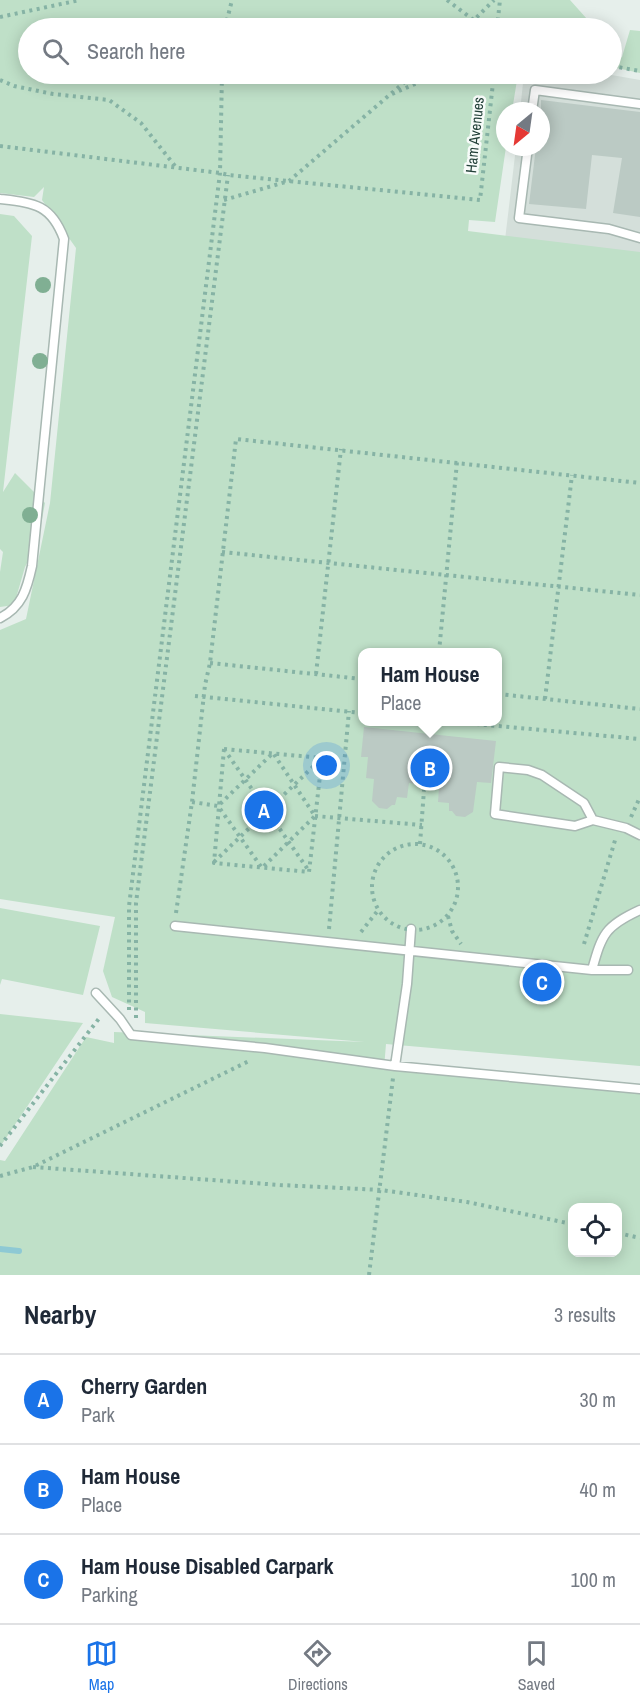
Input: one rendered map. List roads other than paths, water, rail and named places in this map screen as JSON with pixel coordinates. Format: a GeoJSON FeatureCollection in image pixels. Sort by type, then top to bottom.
{"type":"FeatureCollection","features":[{"type":"Feature","properties":{"kind":"lane"},"geometry":{"type":"LineString","coordinates":[[533,102],[535,90],[640,104]]}},
{"type":"Feature","properties":{"kind":"lane"},"geometry":{"type":"LineString","coordinates":[[527,156],[519,218],[609,229],[640,237]]}},
{"type":"Feature","properties":{"kind":"lane"},"geometry":{"type":"LineString","coordinates":[[0,200],[31,203],[48,212],[58,223],[64,239],[32,566],[27,587],[13,612],[0,618]]}},
{"type":"Feature","properties":{"kind":"lane"},"geometry":{"type":"LineString","coordinates":[[593,820],[584,803],[542,775],[528,770],[499,767],[495,814],[575,826],[593,820],[623,827],[640,835]]}},
{"type":"Feature","properties":{"kind":"lane"},"geometry":{"type":"LineString","coordinates":[[592,970],[600,940],[619,920],[640,910]]}},
{"type":"Feature","properties":{"kind":"lane"},"geometry":{"type":"LineString","coordinates":[[175,926],[592,970],[628,970]]}},
{"type":"Feature","properties":{"kind":"lane"},"geometry":{"type":"LineString","coordinates":[[395,1066],[407,984],[411,929]]}},
{"type":"Feature","properties":{"kind":"lane"},"geometry":{"type":"LineString","coordinates":[[96,993],[131,1035],[272,1049],[395,1066],[640,1089]]}},
{"type":"Feature","properties":{"kind":"waterway"},"geometry":{"type":"LineString","coordinates":[[0,1249],[19,1251]]}},
{"type":"Feature","properties":{"kind":"place","name":"Ham House"},"geometry":{"type":"Point","coordinates":[430,768]}},
{"type":"Feature","properties":{"kind":"place","name":"Cherry Garden"},"geometry":{"type":"Point","coordinates":[264,810]}},
{"type":"Feature","properties":{"kind":"place","name":"Ham House Disabled Carpark"},"geometry":{"type":"Point","coordinates":[542,982]}}]}
